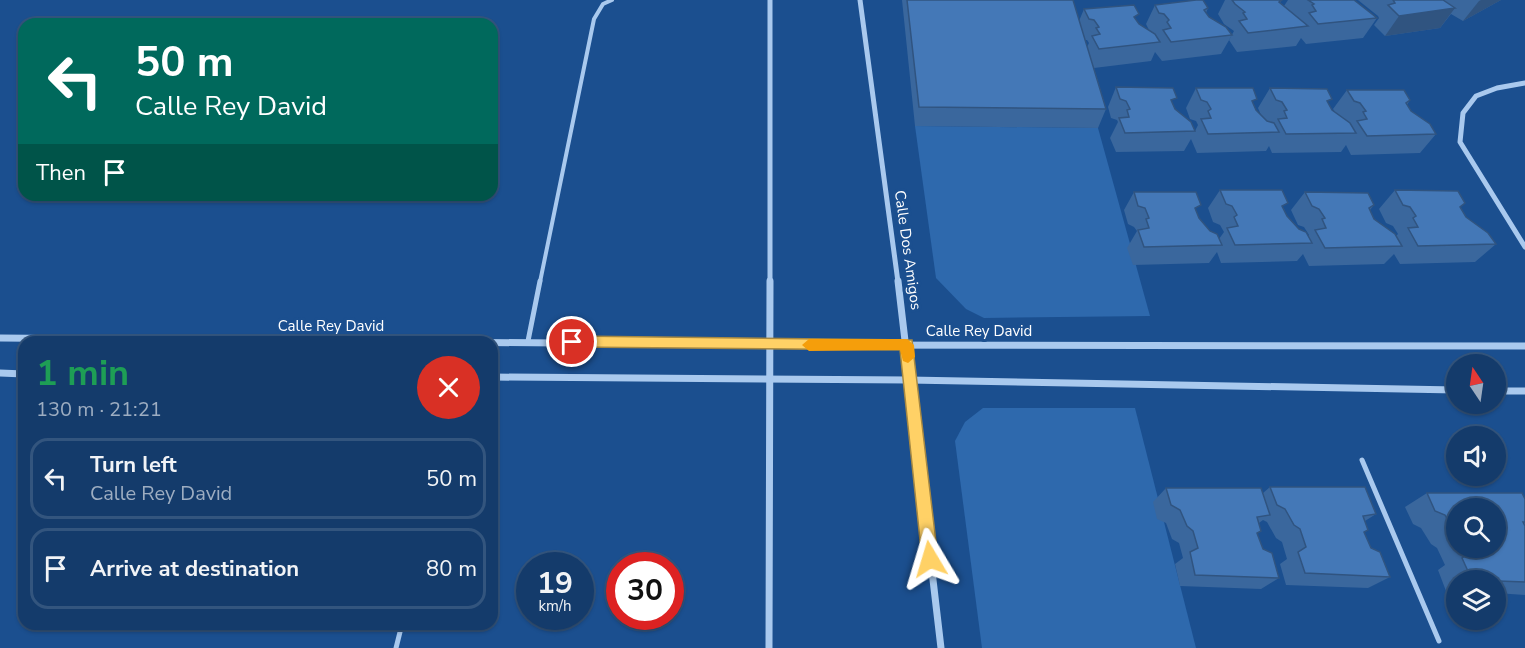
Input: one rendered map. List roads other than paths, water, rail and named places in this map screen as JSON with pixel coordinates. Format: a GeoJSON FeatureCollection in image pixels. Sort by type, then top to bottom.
{"type":"FeatureCollection","features":[{"type":"Feature","properties":{"kind":"street"},"geometry":{"type":"LineString","coordinates":[[769,648],[770,0]]}},
{"type":"Feature","properties":{"kind":"street","name":"Calle Dos Amigos"},"geometry":{"type":"LineString","coordinates":[[860,0],[907,345],[909,380],[941,648]]}},
{"type":"Feature","properties":{"kind":"street"},"geometry":{"type":"LineString","coordinates":[[1525,83],[1496,87],[1468,101],[1459,122],[1460,142],[1525,247]]}},
{"type":"Feature","properties":{"kind":"street","name":"Calle Rey David"},"geometry":{"type":"LineString","coordinates":[[0,338],[18,338]]}},
{"type":"Feature","properties":{"kind":"street","name":"Calle Rey David"},"geometry":{"type":"LineString","coordinates":[[498,341],[770,345],[1525,346]]}},
{"type":"Feature","properties":{"kind":"street"},"geometry":{"type":"LineString","coordinates":[[0,373],[18,374]]}},
{"type":"Feature","properties":{"kind":"street"},"geometry":{"type":"LineString","coordinates":[[498,377],[909,380],[1446,390]]}},
{"type":"Feature","properties":{"kind":"street"},"geometry":{"type":"LineString","coordinates":[[1506,391],[1525,391]]}},
{"type":"Feature","properties":{"kind":"lane"},"geometry":{"type":"LineString","coordinates":[[528,341],[594,19],[603,4],[612,0]]}},
{"type":"Feature","properties":{"kind":"lane"},"geometry":{"type":"LineString","coordinates":[[1362,460],[1439,641]]}},
{"type":"Feature","properties":{"kind":"lane"},"geometry":{"type":"LineString","coordinates":[[396,648],[400,630]]}}]}
